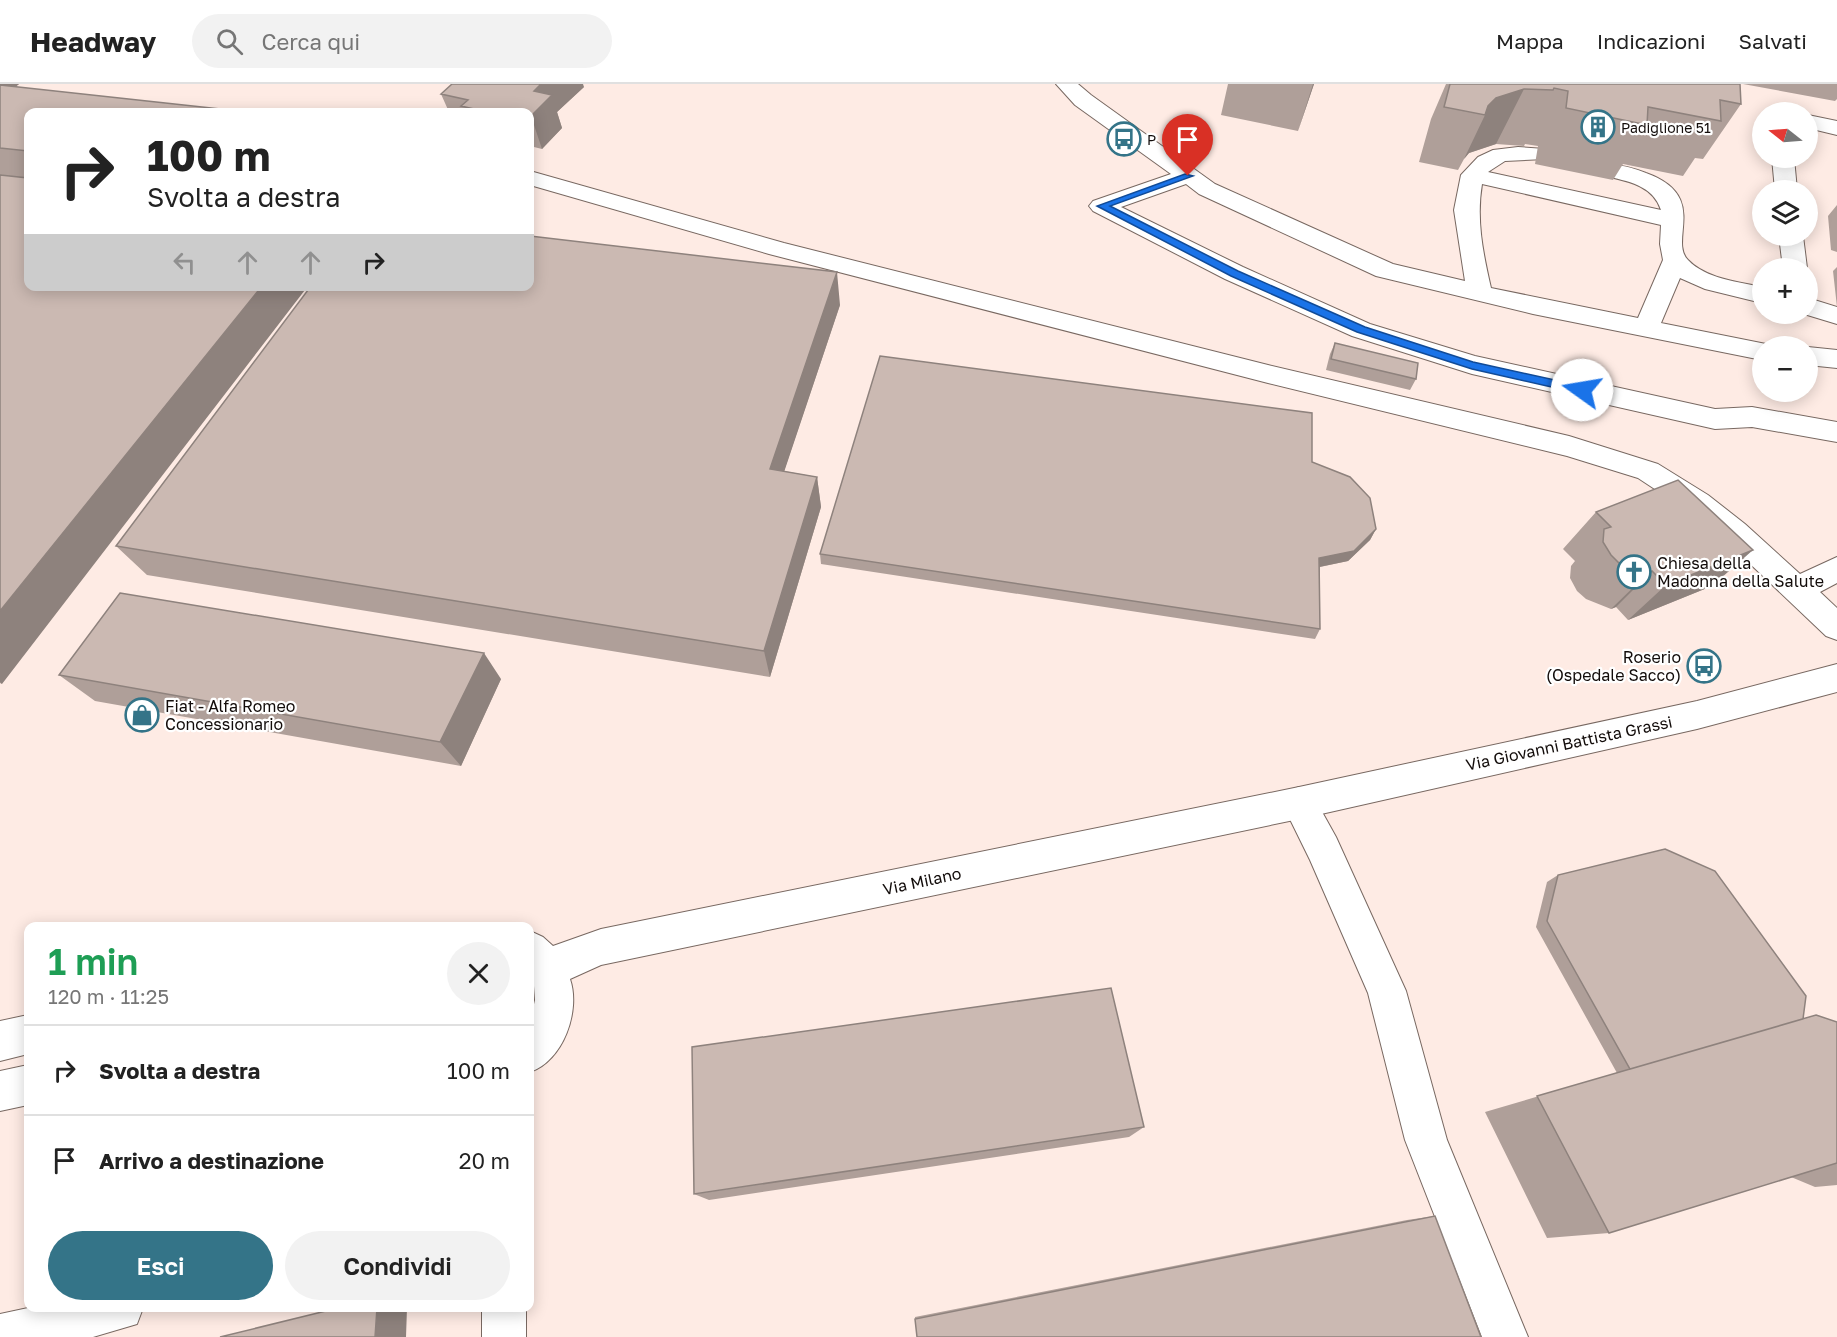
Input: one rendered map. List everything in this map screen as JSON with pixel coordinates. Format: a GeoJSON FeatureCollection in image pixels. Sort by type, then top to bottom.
{"type":"FeatureCollection","features":[{"type":"Feature","properties":{"kind":"main road"},"geometry":{"type":"LineString","coordinates":[[1066,84],[1083,100],[1207,189],[1385,270],[1533,306],[1752,349]]}},
{"type":"Feature","properties":{"kind":"main road"},"geometry":{"type":"LineString","coordinates":[[1818,124],[1837,128]]}},
{"type":"Feature","properties":{"kind":"main road"},"geometry":{"type":"LineString","coordinates":[[1480,293],[1472,259],[1466,210],[1472,175],[1481,163],[1496,156],[1510,153],[1537,154]]}},
{"type":"Feature","properties":{"kind":"main road"},"geometry":{"type":"LineString","coordinates":[[1613,171],[1634,174],[1658,187],[1671,204],[1672,244],[1675,260],[1646,329]]}},
{"type":"Feature","properties":{"kind":"main road"},"geometry":{"type":"LineString","coordinates":[[1472,175],[1673,220]]}},
{"type":"Feature","properties":{"kind":"main road"},"geometry":{"type":"LineString","coordinates":[[1188,176],[1101,206],[1234,273],[1361,330],[1418,349],[1472,365],[1715,419],[1752,417],[1837,432]]}},
{"type":"Feature","properties":{"kind":"main road"},"geometry":{"type":"LineString","coordinates":[[534,179],[778,249],[1268,374],[1569,446],[1648,471],[1698,503],[1736,532],[1837,627]]}},
{"type":"Feature","properties":{"kind":"main road"},"geometry":{"type":"LineString","coordinates":[[1675,260],[1689,272],[1722,286],[1752,293]]}},
{"type":"Feature","properties":{"kind":"main road"},"geometry":{"type":"LineString","coordinates":[[1818,309],[1837,316]]}},
{"type":"Feature","properties":{"kind":"main road"},"geometry":{"type":"LineString","coordinates":[[1818,357],[1837,359]]}},
{"type":"Feature","properties":{"kind":"main road"},"geometry":{"type":"LineString","coordinates":[[1797,589],[1837,569]]}},
{"type":"Feature","properties":{"kind":"main road"},"geometry":{"type":"LineString","coordinates":[[1797,589],[1837,586]]}},
{"type":"Feature","properties":{"kind":"main road","name":"Via Giovanni Battista Grassi"},"geometry":{"type":"LineString","coordinates":[[1299,803],[1697,715],[1837,678]]}},
{"type":"Feature","properties":{"kind":"main road"},"geometry":{"type":"LineString","coordinates":[[1299,803],[1323,849],[1387,991],[1426,1140],[1505,1337]]}},
{"type":"Feature","properties":{"kind":"main road","name":"Via Milano"},"geometry":{"type":"LineString","coordinates":[[539,960],[567,959],[601,947],[1299,803]]}},
{"type":"Feature","properties":{"kind":"main road"},"geometry":{"type":"LineString","coordinates":[[534,1053],[552,1015],[554,983],[539,960]]}},
{"type":"Feature","properties":{"kind":"main road"},"geometry":{"type":"LineString","coordinates":[[0,1041],[24,1036]]}},
{"type":"Feature","properties":{"kind":"main road"},"geometry":{"type":"LineString","coordinates":[[0,1090],[24,1086]]}},
{"type":"Feature","properties":{"kind":"main road"},"geometry":{"type":"LineString","coordinates":[[0,1337],[104,1312]]}},
{"type":"Feature","properties":{"kind":"main road"},"geometry":{"type":"LineString","coordinates":[[504,1312],[504,1337]]}},
{"type":"Feature","properties":{"kind":"building"},"geometry":{"type":"Polygon","coordinates":[[[452,84],[541,84],[534,91],[552,95],[534,113],[534,108],[470,108],[461,106],[468,100],[441,94],[452,84]]]}},
{"type":"Feature","properties":{"kind":"building"},"geometry":{"type":"Polygon","coordinates":[[[1450,84],[1740,84],[1741,104],[1720,100],[1721,121],[1648,107],[1647,125],[1566,108],[1568,91],[1554,88],[1553,90],[1524,89],[1496,98],[1488,106],[1485,115],[1444,107],[1450,84]]]}},
{"type":"Feature","properties":{"kind":"building"},"geometry":{"type":"Polygon","coordinates":[[[0,85],[211,108],[24,108],[24,151],[0,148],[0,85]]]}},
{"type":"Feature","properties":{"kind":"building"},"geometry":{"type":"Polygon","coordinates":[[[0,175],[24,178],[24,291],[258,291],[0,611],[0,175]]]}},
{"type":"Feature","properties":{"kind":"building"},"geometry":{"type":"Polygon","coordinates":[[[534,236],[837,272],[770,469],[817,477],[764,651],[116,546],[307,291],[534,291],[534,236]]]}},
{"type":"Feature","properties":{"kind":"building"},"geometry":{"type":"Polygon","coordinates":[[[1335,343],[1418,363],[1416,379],[1331,359],[1335,343]]]}},
{"type":"Feature","properties":{"kind":"building"},"geometry":{"type":"Polygon","coordinates":[[[880,356],[1312,413],[1312,462],[1350,477],[1370,498],[1376,529],[1354,551],[1319,558],[1320,629],[820,554],[880,356]]]}},
{"type":"Feature","properties":{"kind":"building"},"geometry":{"type":"Polygon","coordinates":[[[1678,480],[1753,550],[1666,585],[1652,571],[1648,573],[1620,564],[1611,555],[1603,542],[1604,529],[1611,527],[1596,512],[1678,480]]]}},
{"type":"Feature","properties":{"kind":"building"},"geometry":{"type":"Polygon","coordinates":[[[120,593],[484,653],[440,742],[59,675],[120,593]]]}},
{"type":"Feature","properties":{"kind":"building"},"geometry":{"type":"Polygon","coordinates":[[[1665,849],[1715,871],[1806,996],[1803,1019],[1630,1069],[1547,921],[1558,875],[1665,849]]]}},
{"type":"Feature","properties":{"kind":"building"},"geometry":{"type":"Polygon","coordinates":[[[1111,988],[1144,1127],[694,1194],[692,1047],[1111,988]]]}},
{"type":"Feature","properties":{"kind":"building"},"geometry":{"type":"Polygon","coordinates":[[[1816,1015],[1837,1022],[1837,1163],[1609,1233],[1537,1096],[1816,1015]]]}},
{"type":"Feature","properties":{"kind":"building"},"geometry":{"type":"Polygon","coordinates":[[[1435,1216],[1481,1337],[917,1337],[915,1319],[1435,1216]]]}},
{"type":"Feature","properties":{"kind":"building"},"geometry":{"type":"Polygon","coordinates":[[[322,1312],[377,1312],[375,1337],[220,1337],[322,1312]]]}},
{"type":"Feature","properties":{"kind":"place","name":"Padiglione 51"},"geometry":{"type":"Point","coordinates":[1598,127]}},
{"type":"Feature","properties":{"kind":"place","name":"P"},"geometry":{"type":"Point","coordinates":[1124,139]}},
{"type":"Feature","properties":{"kind":"place","name":"Chiesa della Madonna della Salute"},"geometry":{"type":"Point","coordinates":[1634,572]}},
{"type":"Feature","properties":{"kind":"place","name":"Roserio (Ospedale Sacco)"},"geometry":{"type":"Point","coordinates":[1704,666]}},
{"type":"Feature","properties":{"kind":"place","name":"Fiat - Alfa Romeo Concessionario"},"geometry":{"type":"Point","coordinates":[142,715]}},
{"type":"Feature","properties":{"kind":"route"},"geometry":{"type":"LineString","coordinates":[[1188,176],[1101,206],[1234,273],[1361,330],[1472,365],[1582,390]]}}]}
